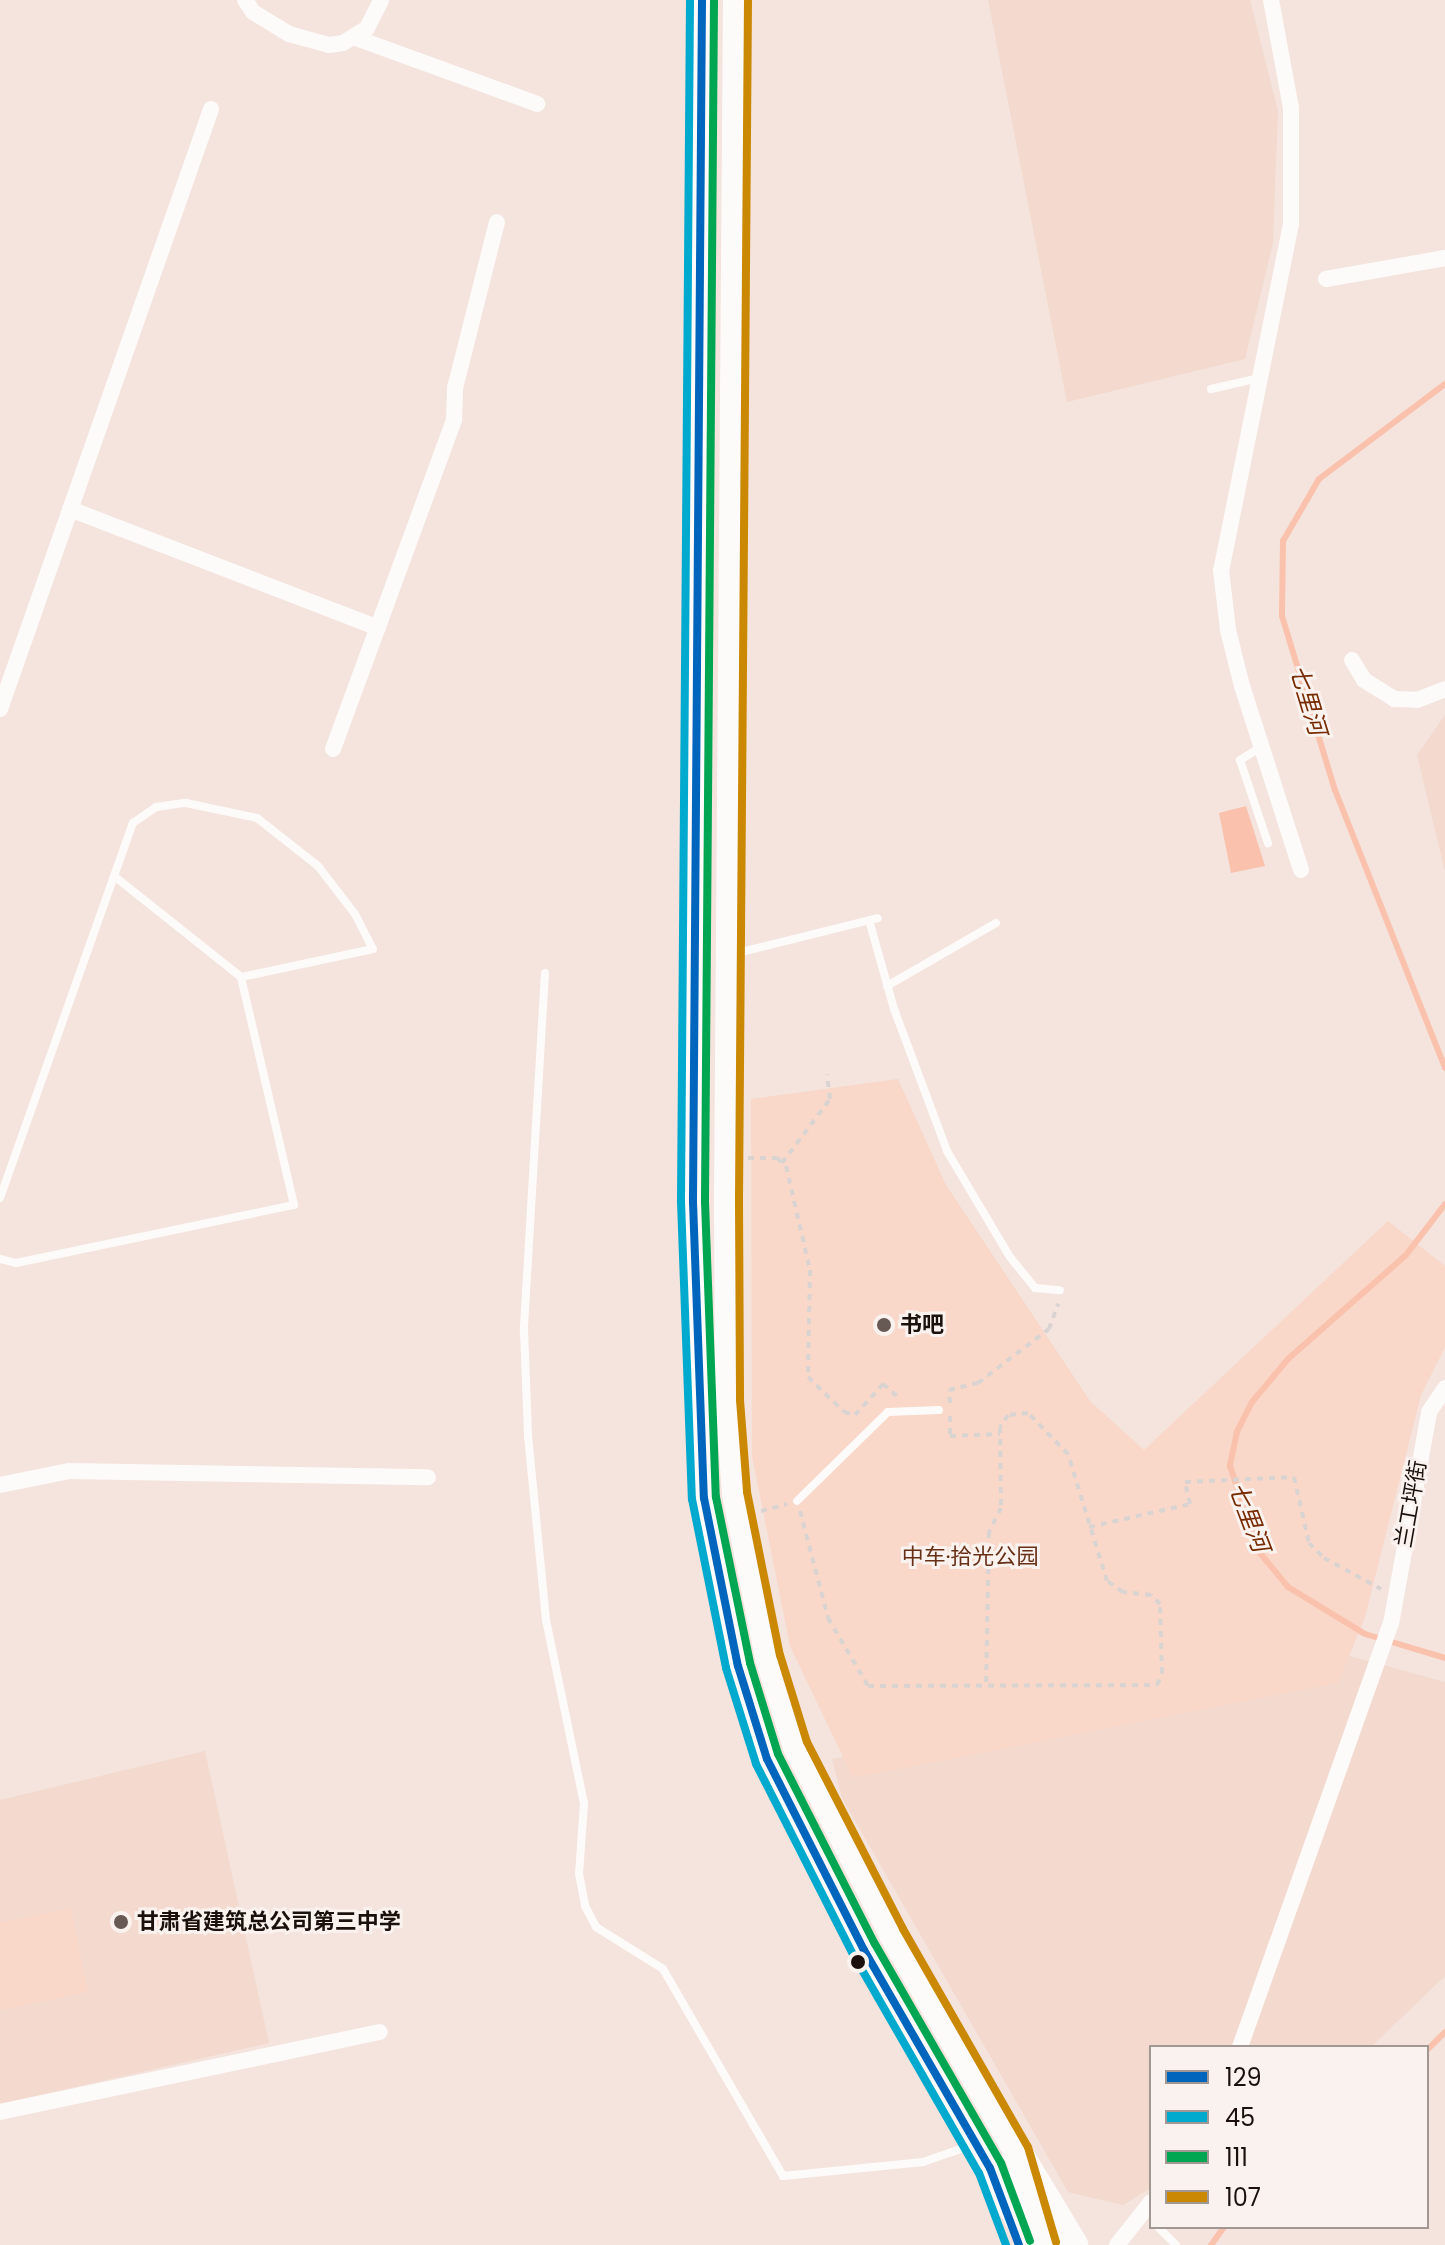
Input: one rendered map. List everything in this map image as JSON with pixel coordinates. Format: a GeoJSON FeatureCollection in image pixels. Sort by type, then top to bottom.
{"type":"FeatureCollection","features":[{"type":"Feature","properties":{"kind":"highway"},"geometry":{"type":"LineString","coordinates":[[702,0],[693,1170],[697,1401],[704,1498],[719,1586],[767,1759],[857,1937],[1035,2245]]}},
{"type":"Feature","properties":{"kind":"highway"},"geometry":{"type":"LineString","coordinates":[[736,0],[727,1158],[728,1400],[739,1517],[768,1658],[796,1747],[892,1935],[1073,2245]]}},
{"type":"Feature","properties":{"kind":"highway"},"geometry":{"type":"LineString","coordinates":[[767,1759],[796,1747]]}},
{"type":"Feature","properties":{"kind":"highway"},"geometry":{"type":"LineString","coordinates":[[983,2155],[1017,2152]]}},
{"type":"Feature","properties":{"kind":"highway"},"geometry":{"type":"LineString","coordinates":[[1017,2152],[1045,2245]]}},
{"type":"Feature","properties":{"kind":"highway"},"geometry":{"type":"LineString","coordinates":[[983,2155],[1019,2245]]}},
{"type":"Feature","properties":{"kind":"street"},"geometry":{"type":"LineString","coordinates":[[245,0],[253,12],[289,34],[329,45],[356,38],[537,104]]}},
{"type":"Feature","properties":{"kind":"street"},"geometry":{"type":"LineString","coordinates":[[356,38],[381,0]]}},
{"type":"Feature","properties":{"kind":"street"},"geometry":{"type":"LineString","coordinates":[[1271,0],[1287,73],[1294,184],[1286,263],[1221,570],[1228,630],[1301,870]]}},
{"type":"Feature","properties":{"kind":"street"},"geometry":{"type":"LineString","coordinates":[[0,709],[211,109]]}},
{"type":"Feature","properties":{"kind":"street"},"geometry":{"type":"LineString","coordinates":[[333,749],[454,420],[455,388],[497,222]]}},
{"type":"Feature","properties":{"kind":"street"},"geometry":{"type":"LineString","coordinates":[[1326,279],[1445,258]]}},
{"type":"Feature","properties":{"kind":"street"},"geometry":{"type":"LineString","coordinates":[[70,509],[378,628]]}},
{"type":"Feature","properties":{"kind":"street"},"geometry":{"type":"LineString","coordinates":[[1352,660],[1364,680],[1394,699],[1417,700],[1445,689]]}},
{"type":"Feature","properties":{"kind":"street","name":"兰工坪街"},"geometry":{"type":"LineString","coordinates":[[1241,2045],[1391,1624],[1429,1412],[1445,1388]]}},
{"type":"Feature","properties":{"kind":"street"},"geometry":{"type":"LineString","coordinates":[[0,1485],[69,1471],[428,1477]]}},
{"type":"Feature","properties":{"kind":"street"},"geometry":{"type":"LineString","coordinates":[[0,2112],[380,2032]]}},
{"type":"Feature","properties":{"kind":"street"},"geometry":{"type":"LineString","coordinates":[[1117,2245],[1148,2211]]}},
{"type":"Feature","properties":{"kind":"lane"},"geometry":{"type":"LineString","coordinates":[[1211,389],[1260,378]]}},
{"type":"Feature","properties":{"kind":"lane"},"geometry":{"type":"LineString","coordinates":[[1262,747],[1240,760],[1268,843]]}},
{"type":"Feature","properties":{"kind":"lane"},"geometry":{"type":"LineString","coordinates":[[0,1198],[133,823],[156,807],[186,803],[257,818],[318,866],[355,914],[373,949],[241,977]]}},
{"type":"Feature","properties":{"kind":"lane"},"geometry":{"type":"LineString","coordinates":[[0,1259],[16,1263],[294,1205],[241,977],[114,876]]}},
{"type":"Feature","properties":{"kind":"lane"},"geometry":{"type":"LineString","coordinates":[[728,955],[873,919],[887,986],[947,1151],[1010,1257],[1035,1288],[1060,1290]]}},
{"type":"Feature","properties":{"kind":"lane"},"geometry":{"type":"LineString","coordinates":[[887,986],[996,923]]}},
{"type":"Feature","properties":{"kind":"lane"},"geometry":{"type":"LineString","coordinates":[[545,973],[524,1330],[528,1436],[546,1620],[584,1803],[579,1874],[585,1906],[596,1927],[663,1969],[783,2176],[983,2155]]}},
{"type":"Feature","properties":{"kind":"lane"},"geometry":{"type":"LineString","coordinates":[[797,1501],[888,1412],[939,1410]]}},
{"type":"Feature","properties":{"kind":"path"},"geometry":{"type":"LineString","coordinates":[[782,1163],[830,1099],[827,1074]]}},
{"type":"Feature","properties":{"kind":"path"},"geometry":{"type":"LineString","coordinates":[[727,1158],[777,1158],[782,1163],[810,1270],[808,1377],[844,1412],[855,1415],[883,1384],[899,1397],[888,1412]]}},
{"type":"Feature","properties":{"kind":"path"},"geometry":{"type":"LineString","coordinates":[[1000,1434],[950,1436],[949,1390],[978,1383],[1049,1329],[1057,1317],[1060,1290]]}},
{"type":"Feature","properties":{"kind":"path"},"geometry":{"type":"LineString","coordinates":[[939,1410],[951,1409]]}},
{"type":"Feature","properties":{"kind":"path"},"geometry":{"type":"LineString","coordinates":[[739,1517],[797,1501],[828,1618],[868,1686],[1149,1687],[1160,1682],[1160,1604],[1151,1595],[1123,1592],[1107,1581],[1068,1454],[1022,1411],[1008,1415],[1000,1434],[1001,1508],[989,1532],[986,1685]]}},
{"type":"Feature","properties":{"kind":"path"},"geometry":{"type":"LineString","coordinates":[[1089,1527],[1190,1504],[1185,1482],[1294,1477],[1309,1543],[1346,1572],[1395,1594]]}},
{"type":"Feature","properties":{"kind":"shaded area"},"geometry":{"type":"Polygon","coordinates":[[[988,0],[1250,0],[1278,111],[1273,243],[1245,359],[1067,402],[988,0]]]}},
{"type":"Feature","properties":{"kind":"shaded area"},"geometry":{"type":"Polygon","coordinates":[[[1445,715],[1445,872],[1417,755],[1445,715]]]}},
{"type":"Feature","properties":{"kind":"shaded area"},"geometry":{"type":"Polygon","coordinates":[[[1246,806],[1265,866],[1231,873],[1219,813],[1246,806]]]}},
{"type":"Feature","properties":{"kind":"shaded area"},"geometry":{"type":"Polygon","coordinates":[[[1298,1642],[1445,1682],[1445,1976],[1373,2045],[1149,2045],[1149,2189],[1123,2205],[1068,2192],[842,1798],[832,1759],[1287,1681],[1298,1642]]]}},
{"type":"Feature","properties":{"kind":"shaded area","name":"甘肃省建筑总公司第三中学"},"geometry":{"type":"Polygon","coordinates":[[[205,1751],[269,2043],[0,2104],[0,1800],[205,1751]]]}},
{"type":"Feature","properties":{"kind":"green space","name":"中车·拾光公园"},"geometry":{"type":"Polygon","coordinates":[[[898,1079],[946,1185],[1090,1401],[1144,1450],[1388,1221],[1445,1266],[1445,1347],[1421,1395],[1365,1617],[1338,1683],[853,1778],[790,1646],[752,1456],[751,1099],[898,1079]]]}},
{"type":"Feature","properties":{"kind":"green space"},"geometry":{"type":"Polygon","coordinates":[[[71,1908],[88,1992],[0,2010],[0,1923],[71,1908]]]}},
{"type":"Feature","properties":{"kind":"waterway","name":"七里河"},"geometry":{"type":"LineString","coordinates":[[1445,384],[1319,479],[1283,541],[1282,616],[1335,790],[1445,1068]]}},
{"type":"Feature","properties":{"kind":"waterway","name":"七里河"},"geometry":{"type":"LineString","coordinates":[[1445,1204],[1406,1255],[1288,1359],[1252,1402],[1237,1432],[1230,1466],[1260,1553],[1288,1587],[1365,1634],[1445,1658]]}},
{"type":"Feature","properties":{"kind":"waterway","name":"七里河"},"geometry":{"type":"LineString","coordinates":[[1429,2048],[1445,2032]]}},
{"type":"Feature","properties":{"kind":"waterway","name":"七里河"},"geometry":{"type":"LineString","coordinates":[[1211,2245],[1223,2229]]}},
{"type":"Feature","properties":{"kind":"transit line","name":"45"},"geometry":{"type":"LineString","coordinates":[[690,0],[681,1202],[692,1499],[726,1668],[756,1764],[854,1956],[979,2173],[1006,2245]]}},
{"type":"Feature","properties":{"kind":"transit line","name":"129"},"geometry":{"type":"LineString","coordinates":[[702,0],[693,1202],[704,1498],[738,1666],[767,1759],[864,1950],[990,2168],[1019,2245]]}},
{"type":"Feature","properties":{"kind":"transit line","name":"111"},"geometry":{"type":"LineString","coordinates":[[714,0],[705,1202],[716,1497],[750,1663],[778,1754],[875,1944],[1001,2163],[1030,2241]]}},
{"type":"Feature","properties":{"kind":"transit line","name":"107"},"geometry":{"type":"LineString","coordinates":[[748,0],[739,1202],[740,1400],[747,1492],[780,1655],[807,1742],[903,1929],[1028,2147],[1056,2242]]}},
{"type":"Feature","properties":{"kind":"place","name":"书吧"},"geometry":{"type":"Point","coordinates":[884,1325]}},
{"type":"Feature","properties":{"kind":"place","name":"甘肃省建筑总公司第三中学"},"geometry":{"type":"Point","coordinates":[121,1922]}}]}
